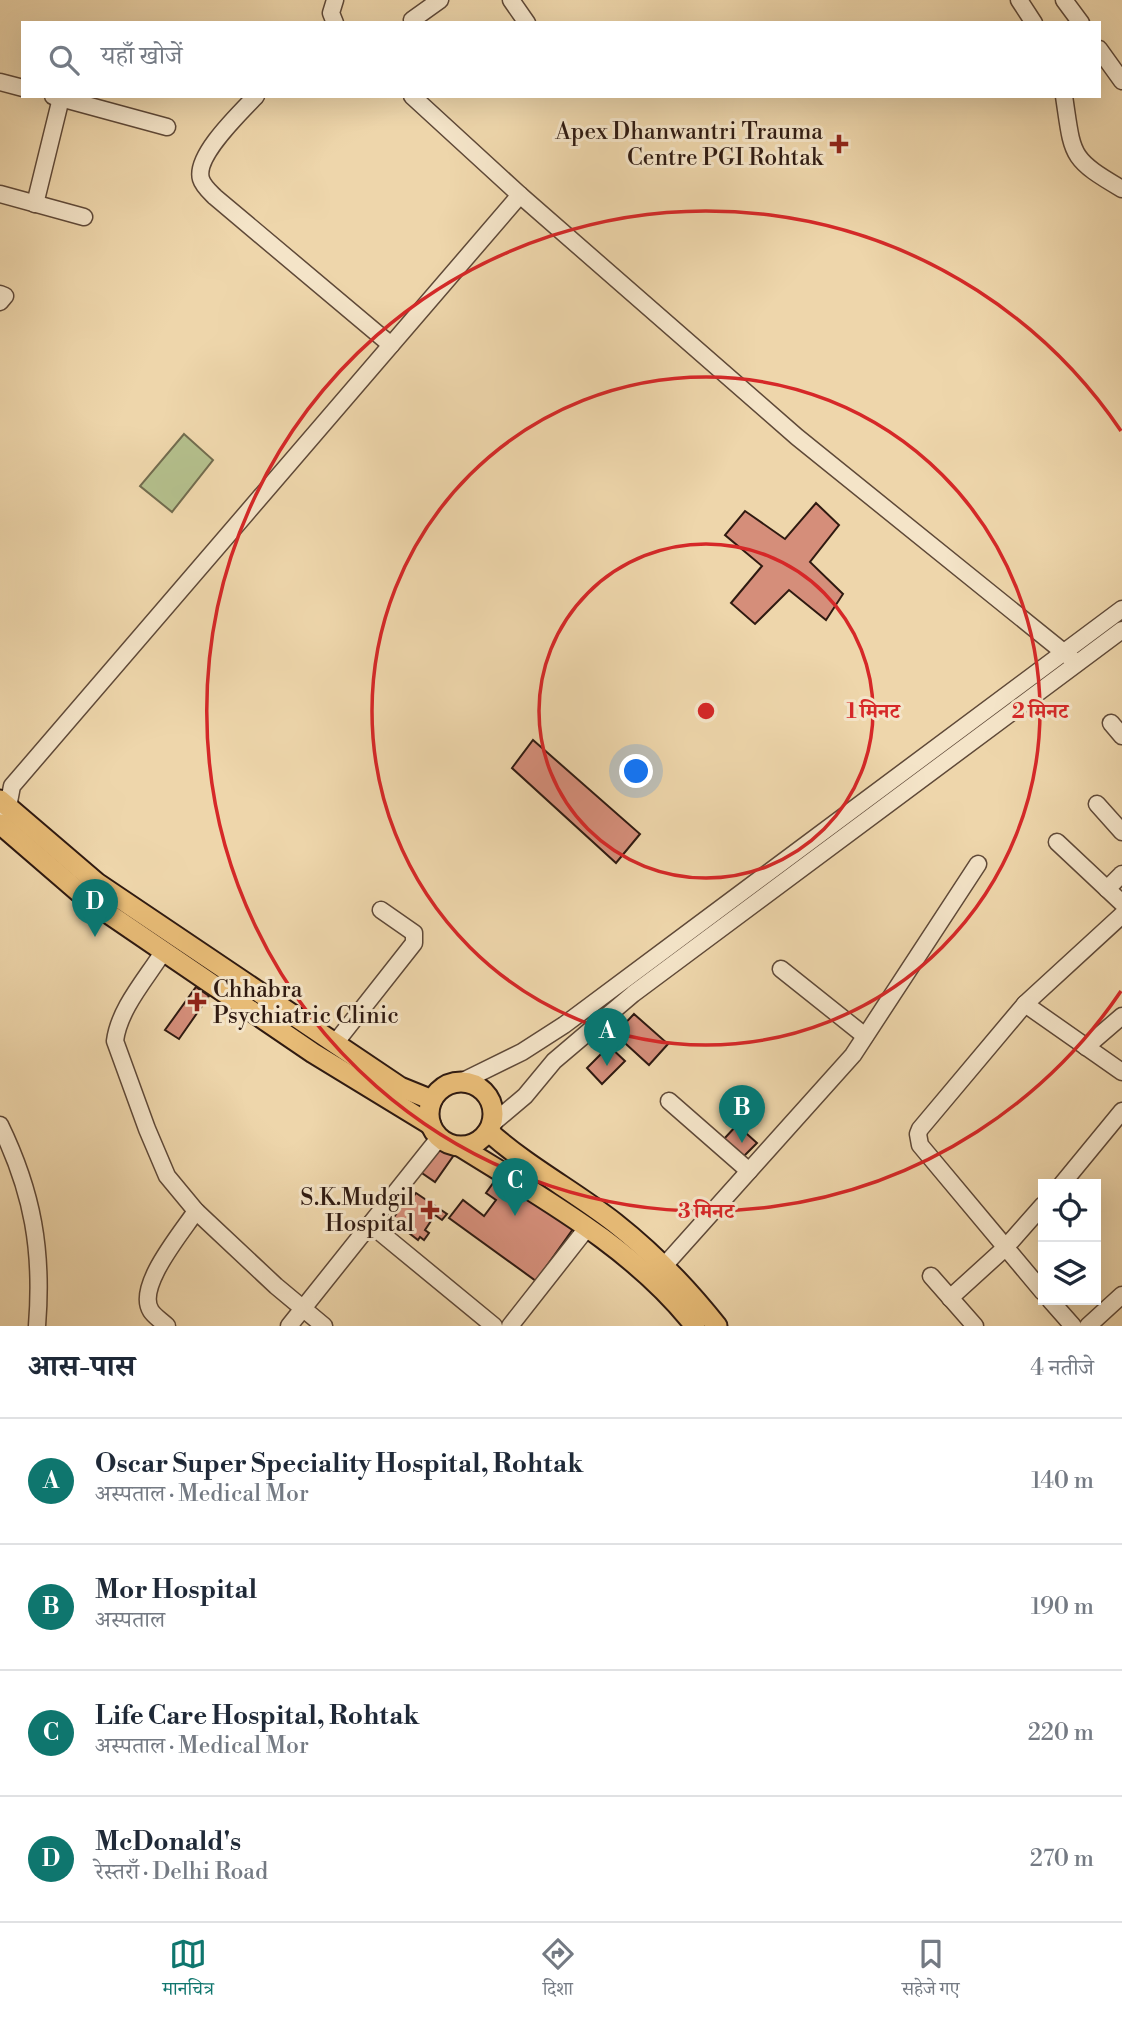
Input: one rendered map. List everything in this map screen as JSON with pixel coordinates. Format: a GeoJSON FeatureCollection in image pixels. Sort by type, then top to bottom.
{"type":"FeatureCollection","features":[{"type":"Feature","properties":{"kind":"main road"},"geometry":{"type":"LineString","coordinates":[[3,804],[87,899],[313,1053],[435,1131],[447,1144],[461,1147],[587,1228],[642,1271],[695,1326]]}},
{"type":"Feature","properties":{"kind":"main road"},"geometry":{"type":"LineString","coordinates":[[3,804],[97,883],[400,1087],[432,1100]]}},
{"type":"Feature","properties":{"kind":"main road"},"geometry":{"type":"LineString","coordinates":[[435,1131],[429,1116],[432,1100],[442,1088],[461,1082],[480,1088],[488,1095],[494,1114],[491,1127],[473,1145],[461,1147]]}},
{"type":"Feature","properties":{"kind":"main road"},"geometry":{"type":"LineString","coordinates":[[491,1127],[510,1151],[614,1223],[664,1266],[717,1326]]}},
{"type":"Feature","properties":{"kind":"street"},"geometry":{"type":"LineString","coordinates":[[412,20],[440,0]]}},
{"type":"Feature","properties":{"kind":"street"},"geometry":{"type":"LineString","coordinates":[[510,0],[526,21]]}},
{"type":"Feature","properties":{"kind":"street"},"geometry":{"type":"LineString","coordinates":[[1019,0],[1033,21]]}},
{"type":"Feature","properties":{"kind":"street"},"geometry":{"type":"LineString","coordinates":[[1064,0],[1080,21]]}},
{"type":"Feature","properties":{"kind":"street"},"geometry":{"type":"LineString","coordinates":[[1101,52],[1122,80]]}},
{"type":"Feature","properties":{"kind":"street"},"geometry":{"type":"LineString","coordinates":[[0,82],[21,87]]}},
{"type":"Feature","properties":{"kind":"street"},"geometry":{"type":"LineString","coordinates":[[35,204],[57,98]]}},
{"type":"Feature","properties":{"kind":"street"},"geometry":{"type":"LineString","coordinates":[[61,98],[167,127]]}},
{"type":"Feature","properties":{"kind":"street"},"geometry":{"type":"LineString","coordinates":[[254,98],[208,152],[202,165],[201,178],[215,197],[391,345]]}},
{"type":"Feature","properties":{"kind":"street"},"geometry":{"type":"LineString","coordinates":[[414,98],[520,195],[797,438],[1077,663]]}},
{"type":"Feature","properties":{"kind":"street"},"geometry":{"type":"LineString","coordinates":[[1064,98],[1072,145],[1079,160],[1091,171],[1122,189]]}},
{"type":"Feature","properties":{"kind":"street"},"geometry":{"type":"LineString","coordinates":[[0,194],[84,217]]}},
{"type":"Feature","properties":{"kind":"street"},"geometry":{"type":"LineString","coordinates":[[3,804],[520,195]]}},
{"type":"Feature","properties":{"kind":"street"},"geometry":{"type":"LineString","coordinates":[[0,294],[5,296],[0,302]]}},
{"type":"Feature","properties":{"kind":"street"},"geometry":{"type":"LineString","coordinates":[[461,1082],[522,1052],[564,1025],[1122,609]]}},
{"type":"Feature","properties":{"kind":"street"},"geometry":{"type":"LineString","coordinates":[[491,1127],[525,1096],[572,1044],[633,994],[1122,630]]}},
{"type":"Feature","properties":{"kind":"street"},"geometry":{"type":"LineString","coordinates":[[1111,723],[1122,736]]}},
{"type":"Feature","properties":{"kind":"street"},"geometry":{"type":"LineString","coordinates":[[939,744],[951,756]]}},
{"type":"Feature","properties":{"kind":"street"},"geometry":{"type":"LineString","coordinates":[[1097,804],[1122,832]]}},
{"type":"Feature","properties":{"kind":"street"},"geometry":{"type":"LineString","coordinates":[[1057,842],[1122,903]]}},
{"type":"Feature","properties":{"kind":"street"},"geometry":{"type":"LineString","coordinates":[[664,1266],[853,1055],[978,864]]}},
{"type":"Feature","properties":{"kind":"street"},"geometry":{"type":"LineString","coordinates":[[1107,889],[1122,874]]}},
{"type":"Feature","properties":{"kind":"street"},"geometry":{"type":"LineString","coordinates":[[336,1042],[414,943],[414,933],[380,910]]}},
{"type":"Feature","properties":{"kind":"street"},"geometry":{"type":"LineString","coordinates":[[1038,1286],[920,1144],[918,1134],[1025,1004],[1122,915]]}},
{"type":"Feature","properties":{"kind":"street"},"geometry":{"type":"LineString","coordinates":[[163,952],[122,1015],[115,1041],[167,1176],[196,1211],[324,1326]]}},
{"type":"Feature","properties":{"kind":"street"},"geometry":{"type":"LineString","coordinates":[[781,969],[865,1036]]}},
{"type":"Feature","properties":{"kind":"street"},"geometry":{"type":"LineString","coordinates":[[1025,1004],[1122,1072]]}},
{"type":"Feature","properties":{"kind":"street"},"geometry":{"type":"LineString","coordinates":[[1086,1048],[1122,1016]]}},
{"type":"Feature","properties":{"kind":"street"},"geometry":{"type":"LineString","coordinates":[[669,1101],[749,1171]]}},
{"type":"Feature","properties":{"kind":"street"},"geometry":{"type":"LineString","coordinates":[[1066,1179],[1122,1111]]}},
{"type":"Feature","properties":{"kind":"street"},"geometry":{"type":"LineString","coordinates":[[0,1125],[17,1160],[36,1230],[40,1290],[37,1326]]}},
{"type":"Feature","properties":{"kind":"street"},"geometry":{"type":"LineString","coordinates":[[289,1326],[370,1224],[435,1131]]}},
{"type":"Feature","properties":{"kind":"street"},"geometry":{"type":"LineString","coordinates":[[167,1326],[150,1310],[148,1288],[157,1268],[196,1211]]}},
{"type":"Feature","properties":{"kind":"street"},"geometry":{"type":"LineString","coordinates":[[950,1298],[1005,1248],[1038,1211]]}},
{"type":"Feature","properties":{"kind":"street"},"geometry":{"type":"LineString","coordinates":[[370,1224],[494,1326]]}},
{"type":"Feature","properties":{"kind":"street"},"geometry":{"type":"LineString","coordinates":[[510,1326],[587,1228]]}},
{"type":"Feature","properties":{"kind":"street"},"geometry":{"type":"LineString","coordinates":[[931,1276],[970,1320],[951,1326]]}},
{"type":"Feature","properties":{"kind":"street"},"geometry":{"type":"LineString","coordinates":[[1088,1326],[1122,1295]]}},
{"type":"Feature","properties":{"kind":"street"},"geometry":{"type":"LineString","coordinates":[[1054,1305],[1073,1326]]}},
{"type":"Feature","properties":{"kind":"green space"},"geometry":{"type":"Polygon","coordinates":[[[184,434],[213,460],[172,512],[140,486],[184,434]]]}},
{"type":"Feature","properties":{"kind":"building"},"geometry":{"type":"Polygon","coordinates":[[[816,503],[839,525],[810,562],[843,594],[826,620],[789,590],[755,624],[731,603],[762,566],[725,535],[745,511],[785,539],[816,503]]]}},
{"type":"Feature","properties":{"kind":"building"},"geometry":{"type":"Polygon","coordinates":[[[533,740],[640,834],[616,863],[512,768],[533,740]]]}},
{"type":"Feature","properties":{"kind":"building"},"geometry":{"type":"Polygon","coordinates":[[[196,987],[209,996],[179,1039],[165,1030],[196,987]]]}},
{"type":"Feature","properties":{"kind":"building"},"geometry":{"type":"Polygon","coordinates":[[[634,1014],[668,1044],[649,1065],[615,1034],[634,1014]]]}},
{"type":"Feature","properties":{"kind":"building"},"geometry":{"type":"Polygon","coordinates":[[[609,1046],[625,1061],[602,1084],[587,1068],[609,1046]]]}},
{"type":"Feature","properties":{"kind":"building"},"geometry":{"type":"Polygon","coordinates":[[[737,1125],[757,1143],[742,1158],[723,1140],[737,1125]]]}},
{"type":"Feature","properties":{"kind":"building"},"geometry":{"type":"Polygon","coordinates":[[[438,1144],[454,1155],[435,1182],[419,1171],[438,1144]]]}},
{"type":"Feature","properties":{"kind":"building"},"geometry":{"type":"Polygon","coordinates":[[[496,1179],[505,1186],[508,1183],[573,1229],[536,1281],[449,1218],[463,1200],[484,1216],[496,1200],[486,1193],[496,1179]]]}},
{"type":"Feature","properties":{"kind":"building"},"geometry":{"type":"Polygon","coordinates":[[[416,1193],[447,1214],[442,1220],[435,1215],[425,1230],[429,1233],[424,1240],[420,1237],[418,1240],[392,1220],[401,1207],[396,1204],[402,1194],[411,1200],[416,1193]]]}},
{"type":"Feature","properties":{"kind":"place","name":"Apex Dhanwantri Trauma Centre PGI Rohtak"},"geometry":{"type":"Point","coordinates":[839,144]}},
{"type":"Feature","properties":{"kind":"place","name":"McDonald's"},"geometry":{"type":"Point","coordinates":[95,937]}},
{"type":"Feature","properties":{"kind":"place","name":"Chhabra Psychiatric Clinic"},"geometry":{"type":"Point","coordinates":[197,1002]}},
{"type":"Feature","properties":{"kind":"place","name":"Oscar Super Speciality Hospital, Rohtak"},"geometry":{"type":"Point","coordinates":[607,1066]}},
{"type":"Feature","properties":{"kind":"place","name":"Mor Hospital"},"geometry":{"type":"Point","coordinates":[742,1143]}},
{"type":"Feature","properties":{"kind":"place","name":"S.K.Mudgil Hospital"},"geometry":{"type":"Point","coordinates":[430,1210]}},
{"type":"Feature","properties":{"kind":"place","name":"Life Care Hospital, Rohtak"},"geometry":{"type":"Point","coordinates":[515,1216]}}]}
